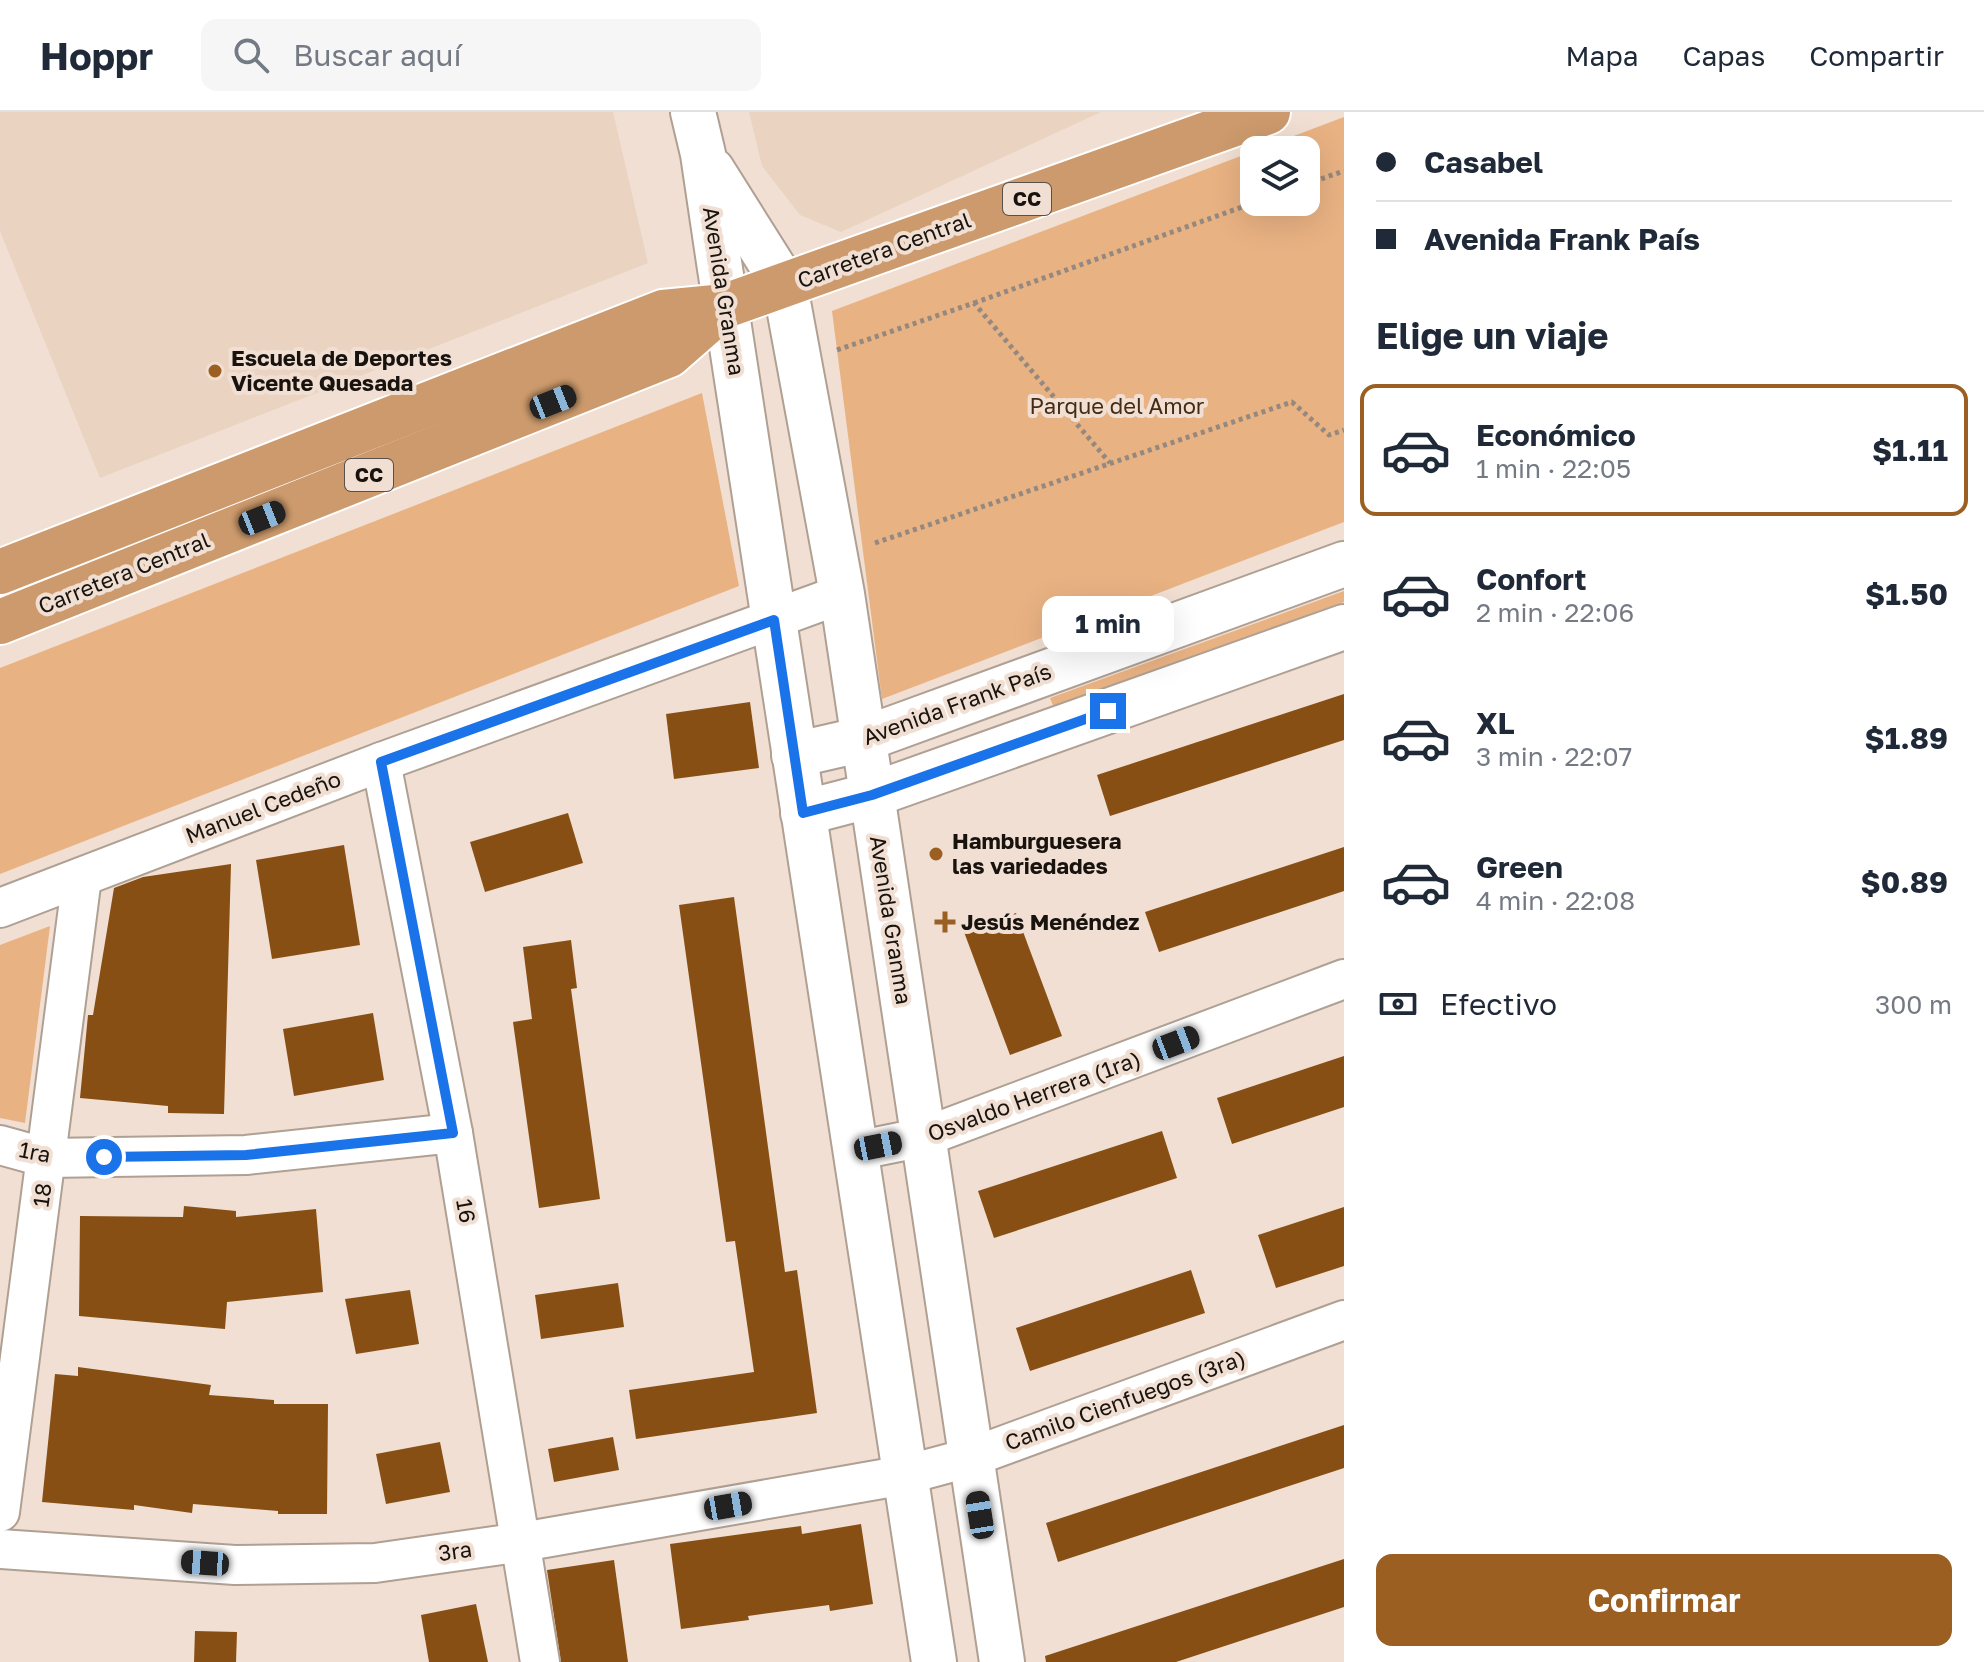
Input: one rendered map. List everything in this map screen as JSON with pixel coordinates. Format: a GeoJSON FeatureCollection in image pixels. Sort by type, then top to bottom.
{"type":"FeatureCollection","features":[{"type":"Feature","properties":{"kind":"highway","name":"Carretera Central"},"geometry":{"type":"LineString","coordinates":[[0,572],[663,312],[725,306],[1268,112]]}},
{"type":"Feature","properties":{"kind":"highway","name":"Carretera Central"},"geometry":{"type":"LineString","coordinates":[[0,622],[669,355],[725,306]]}},
{"type":"Feature","properties":{"kind":"main road","name":"Avenida Granma"},"geometry":{"type":"LineString","coordinates":[[693,112],[703,154],[934,1662]]}},
{"type":"Feature","properties":{"kind":"main road","name":"Avenida Granma"},"geometry":{"type":"LineString","coordinates":[[703,154],[785,286],[839,575],[1002,1662]]}},
{"type":"Feature","properties":{"kind":"main road","name":"Avenida Frank País"},"geometry":{"type":"LineString","coordinates":[[794,755],[864,739],[1344,564]]}},
{"type":"Feature","properties":{"kind":"main road"},"geometry":{"type":"LineString","coordinates":[[803,813],[872,795],[1344,627]]}},
{"type":"Feature","properties":{"kind":"street","name":"Manuel Cedeño"},"geometry":{"type":"LineString","coordinates":[[0,908],[381,762],[774,620],[839,575]]}},
{"type":"Feature","properties":{"kind":"street","name":"16"},"geometry":{"type":"LineString","coordinates":[[381,762],[453,1133],[540,1662]]}},
{"type":"Feature","properties":{"kind":"street","name":"18"},"geometry":{"type":"LineString","coordinates":[[0,1512],[82,877]]}},
{"type":"Feature","properties":{"kind":"street","name":"Osvaldo Herrera (1ra)"},"geometry":{"type":"LineString","coordinates":[[855,1151],[924,1137],[1344,979]]}},
{"type":"Feature","properties":{"kind":"street","name":"1ra"},"geometry":{"type":"LineString","coordinates":[[0,1145],[47,1158],[246,1155],[453,1133]]}},
{"type":"Feature","properties":{"kind":"street","name":"Camilo Cienfuegos (3ra)"},"geometry":{"type":"LineString","coordinates":[[905,1475],[972,1457],[1344,1320]]}},
{"type":"Feature","properties":{"kind":"street","name":"3ra"},"geometry":{"type":"LineString","coordinates":[[0,1549],[235,1565],[375,1563],[522,1542],[905,1475]]}},
{"type":"Feature","properties":{"kind":"path"},"geometry":{"type":"LineString","coordinates":[[1320,179],[1344,171]]}},
{"type":"Feature","properties":{"kind":"path"},"geometry":{"type":"LineString","coordinates":[[799,363],[1240,208]]}},
{"type":"Feature","properties":{"kind":"path"},"geometry":{"type":"LineString","coordinates":[[974,303],[1110,463]]}},
{"type":"Feature","properties":{"kind":"path"},"geometry":{"type":"LineString","coordinates":[[839,575],[1110,463],[1292,402],[1329,435],[1344,430]]}},
{"type":"Feature","properties":{"kind":"shaded area","name":"Escuela de Deportes Vicente Quesada"},"geometry":{"type":"Polygon","coordinates":[[[0,112],[613,112],[648,263],[100,478],[0,231],[0,112]]]}},
{"type":"Feature","properties":{"kind":"shaded area"},"geometry":{"type":"Polygon","coordinates":[[[749,112],[1101,112],[841,232],[800,215],[762,166],[749,112]]]}},
{"type":"Feature","properties":{"kind":"green space","name":"Parque del Amor"},"geometry":{"type":"Polygon","coordinates":[[[1344,117],[1344,522],[882,699],[832,311],[1240,156],[1240,216],[1320,216],[1320,136],[1294,136],[1344,117]]]}},
{"type":"Feature","properties":{"kind":"green space"},"geometry":{"type":"Polygon","coordinates":[[[702,393],[739,586],[0,874],[0,668],[702,393]]]}},
{"type":"Feature","properties":{"kind":"green space"},"geometry":{"type":"Polygon","coordinates":[[[1344,591],[1344,602],[1054,708],[1050,698],[1344,591]]]}},
{"type":"Feature","properties":{"kind":"green space"},"geometry":{"type":"Polygon","coordinates":[[[50,926],[25,1123],[0,1118],[0,945],[50,926]]]}},
{"type":"Feature","properties":{"kind":"building"},"geometry":{"type":"Polygon","coordinates":[[[1344,694],[1344,740],[1110,816],[1097,775],[1344,694]]]}},
{"type":"Feature","properties":{"kind":"building"},"geometry":{"type":"Polygon","coordinates":[[[750,702],[759,768],[674,779],[666,714],[750,702]]]}},
{"type":"Feature","properties":{"kind":"building"},"geometry":{"type":"Polygon","coordinates":[[[568,813],[583,863],[485,892],[470,842],[568,813]]]}},
{"type":"Feature","properties":{"kind":"building"},"geometry":{"type":"Polygon","coordinates":[[[344,845],[360,945],[272,959],[256,860],[344,845]]]}},
{"type":"Feature","properties":{"kind":"building"},"geometry":{"type":"Polygon","coordinates":[[[1344,847],[1344,891],[1159,952],[1145,912],[1344,847]]]}},
{"type":"Feature","properties":{"kind":"building"},"geometry":{"type":"Polygon","coordinates":[[[231,864],[224,1114],[168,1113],[168,1106],[80,1098],[88,1015],[93,1015],[114,888],[143,877],[231,864]]]}},
{"type":"Feature","properties":{"kind":"building"},"geometry":{"type":"Polygon","coordinates":[[[734,897],[785,1272],[797,1270],[817,1413],[636,1439],[629,1390],[754,1372],[735,1241],[726,1242],[679,905],[734,897]]]}},
{"type":"Feature","properties":{"kind":"building"},"geometry":{"type":"Polygon","coordinates":[[[1016,913],[1062,1036],[1010,1055],[964,932],[1016,913]]]}},
{"type":"Feature","properties":{"kind":"building"},"geometry":{"type":"Polygon","coordinates":[[[571,940],[577,988],[571,989],[600,1199],[539,1208],[513,1022],[532,1019],[523,947],[571,940]]]}},
{"type":"Feature","properties":{"kind":"building"},"geometry":{"type":"Polygon","coordinates":[[[373,1013],[384,1080],[294,1096],[283,1029],[373,1013]]]}},
{"type":"Feature","properties":{"kind":"building"},"geometry":{"type":"Polygon","coordinates":[[[1344,1056],[1344,1107],[1232,1144],[1217,1098],[1344,1056]]]}},
{"type":"Feature","properties":{"kind":"building"},"geometry":{"type":"Polygon","coordinates":[[[1162,1131],[1177,1178],[994,1238],[978,1191],[1162,1131]]]}},
{"type":"Feature","properties":{"kind":"building"},"geometry":{"type":"Polygon","coordinates":[[[184,1206],[236,1211],[236,1217],[316,1209],[323,1292],[227,1302],[225,1329],[79,1316],[80,1216],[183,1217],[184,1206]]]}},
{"type":"Feature","properties":{"kind":"building"},"geometry":{"type":"Polygon","coordinates":[[[1344,1207],[1344,1266],[1276,1288],[1258,1235],[1344,1207]]]}},
{"type":"Feature","properties":{"kind":"building"},"geometry":{"type":"Polygon","coordinates":[[[1191,1270],[1205,1313],[1030,1371],[1016,1328],[1191,1270]]]}},
{"type":"Feature","properties":{"kind":"building"},"geometry":{"type":"Polygon","coordinates":[[[618,1283],[624,1327],[541,1339],[535,1295],[618,1283]]]}},
{"type":"Feature","properties":{"kind":"building"},"geometry":{"type":"Polygon","coordinates":[[[410,1290],[419,1344],[356,1354],[345,1299],[410,1290]]]}},
{"type":"Feature","properties":{"kind":"building"},"geometry":{"type":"Polygon","coordinates":[[[78,1367],[211,1385],[209,1395],[274,1400],[274,1404],[328,1404],[327,1514],[278,1514],[278,1511],[193,1504],[192,1513],[134,1505],[134,1510],[42,1502],[55,1374],[78,1376],[78,1367]]]}},
{"type":"Feature","properties":{"kind":"building"},"geometry":{"type":"Polygon","coordinates":[[[1344,1425],[1344,1468],[1058,1562],[1046,1523],[1344,1425]]]}},
{"type":"Feature","properties":{"kind":"building"},"geometry":{"type":"Polygon","coordinates":[[[613,1437],[619,1470],[554,1482],[548,1449],[613,1437]]]}},
{"type":"Feature","properties":{"kind":"building"},"geometry":{"type":"Polygon","coordinates":[[[440,1442],[450,1492],[386,1504],[376,1454],[440,1442]]]}},
{"type":"Feature","properties":{"kind":"building"},"geometry":{"type":"Polygon","coordinates":[[[861,1524],[873,1604],[830,1611],[829,1605],[681,1629],[670,1544],[801,1526],[802,1534],[861,1524]]]}},
{"type":"Feature","properties":{"kind":"building"},"geometry":{"type":"Polygon","coordinates":[[[1344,1559],[1344,1607],[1176,1662],[1046,1662],[1045,1656],[1344,1559]]]}},
{"type":"Feature","properties":{"kind":"building"},"geometry":{"type":"Polygon","coordinates":[[[614,1560],[628,1662],[561,1662],[547,1570],[614,1560]]]}},
{"type":"Feature","properties":{"kind":"building"},"geometry":{"type":"Polygon","coordinates":[[[476,1604],[488,1662],[429,1662],[421,1615],[476,1604]]]}},
{"type":"Feature","properties":{"kind":"building"},"geometry":{"type":"Polygon","coordinates":[[[195,1631],[237,1632],[236,1662],[194,1662],[195,1631]]]}},
{"type":"Feature","properties":{"kind":"place","name":"Escuela de Deportes Vicente Quesada"},"geometry":{"type":"Point","coordinates":[215,371]}},
{"type":"Feature","properties":{"kind":"place","name":"Hamburguesera las variedades"},"geometry":{"type":"Point","coordinates":[936,854]}},
{"type":"Feature","properties":{"kind":"place","name":"Jesús Menéndez"},"geometry":{"type":"Point","coordinates":[945,922]}},
{"type":"Feature","properties":{"kind":"route"},"geometry":{"type":"LineString","coordinates":[[104,1157],[246,1155],[453,1133],[381,762],[774,620],[803,813],[872,795],[1108,711]]}}]}
